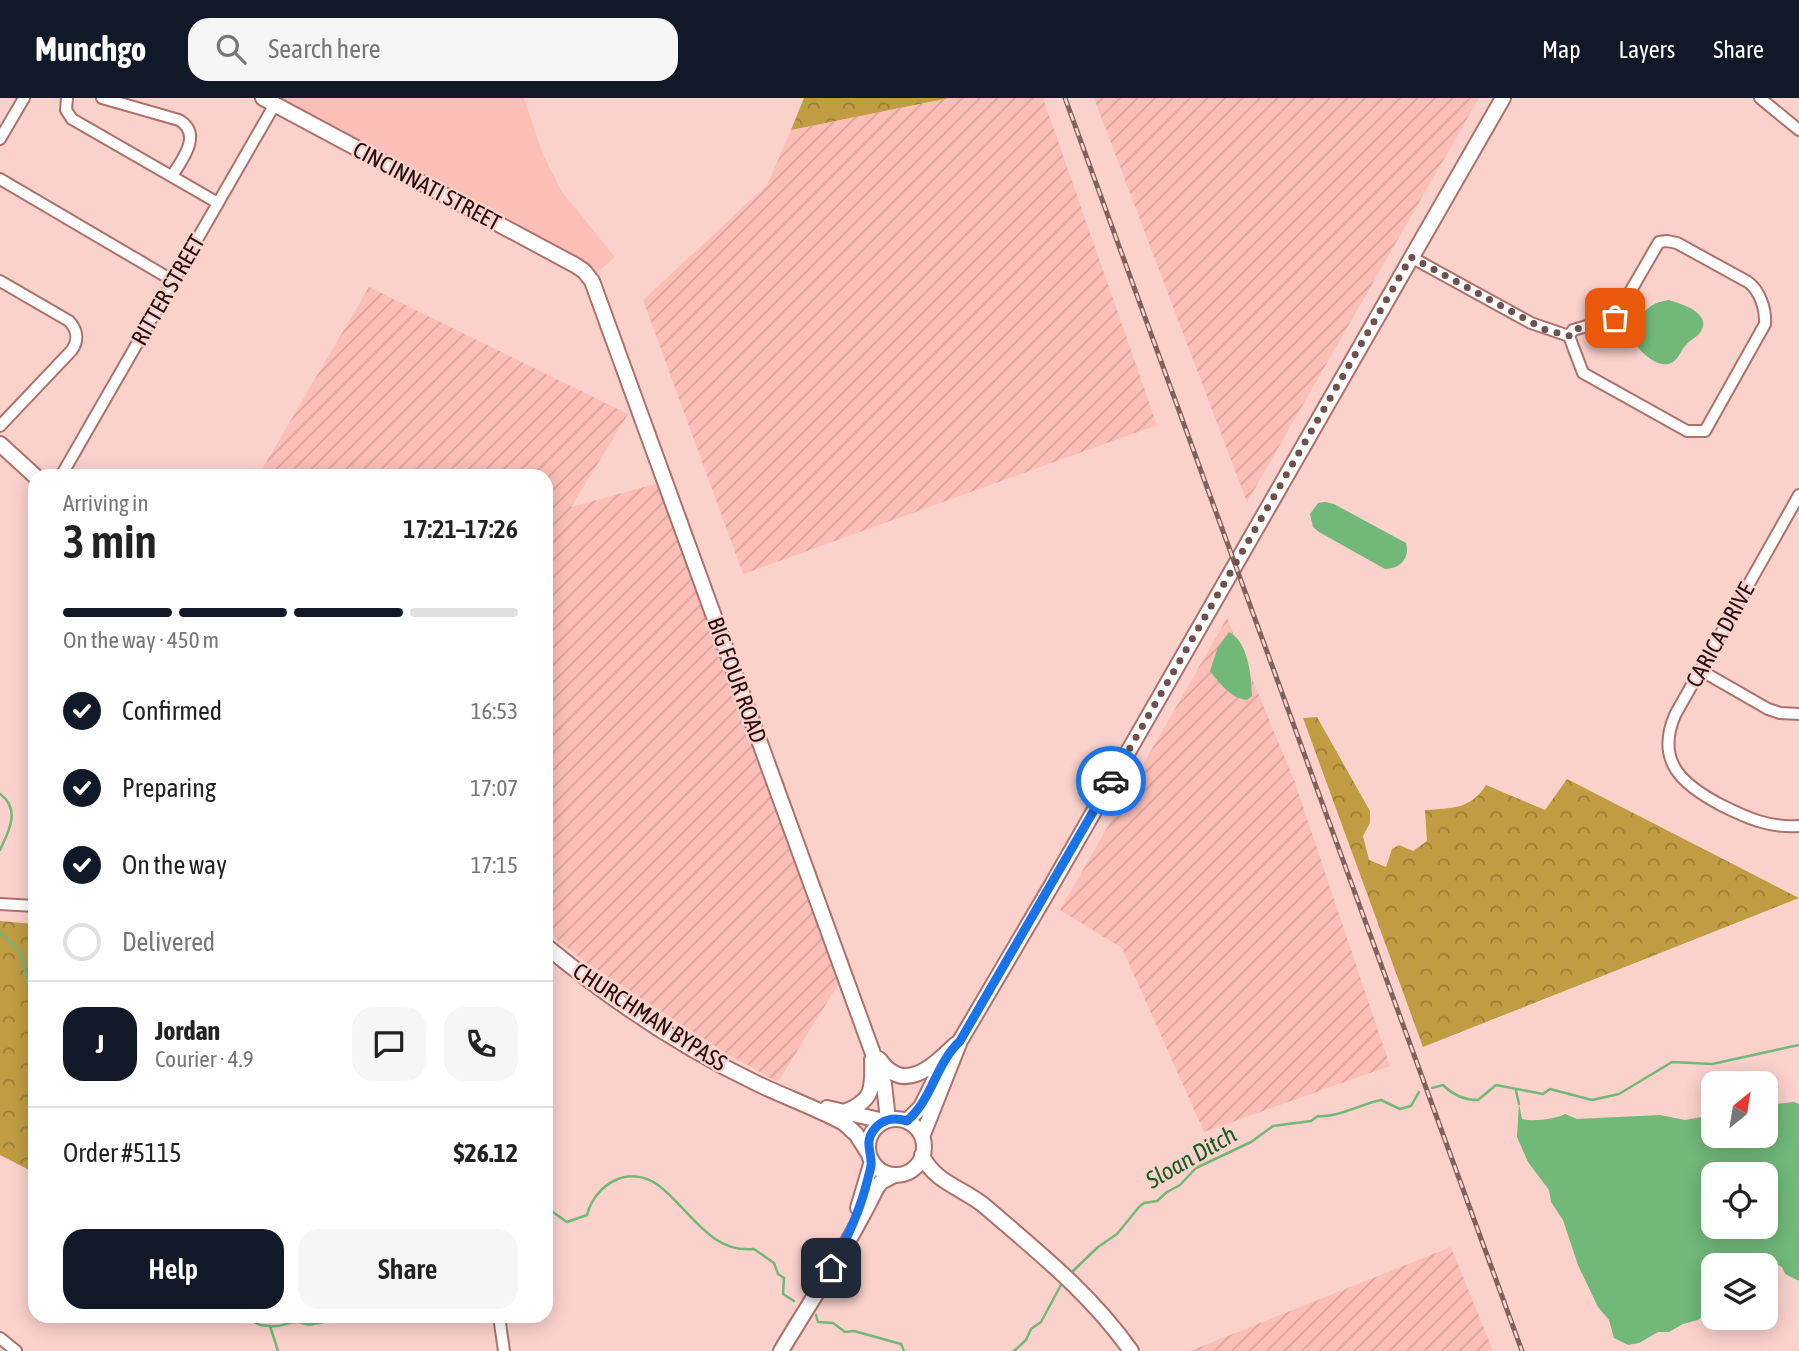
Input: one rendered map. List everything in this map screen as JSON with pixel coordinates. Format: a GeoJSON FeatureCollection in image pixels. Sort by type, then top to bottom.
{"type":"FeatureCollection","features":[{"type":"Feature","properties":{"kind":"street"},"geometry":{"type":"LineString","coordinates":[[0,139],[24,98]]}},
{"type":"Feature","properties":{"kind":"street"},"geometry":{"type":"LineString","coordinates":[[67,98],[66,108],[72,119],[218,203]]}},
{"type":"Feature","properties":{"kind":"street"},"geometry":{"type":"LineString","coordinates":[[102,98],[179,120],[186,125],[190,132],[190,145],[172,176]]}},
{"type":"Feature","properties":{"kind":"street"},"geometry":{"type":"LineString","coordinates":[[1131,1351],[1073,1282],[970,1195],[932,1172],[922,1156],[922,1138],[960,1041],[1503,98]]}},
{"type":"Feature","properties":{"kind":"street"},"geometry":{"type":"LineString","coordinates":[[1760,98],[1799,130]]}},
{"type":"Feature","properties":{"kind":"street","name":"RITTER STREET"},"geometry":{"type":"LineString","coordinates":[[65,469],[218,203],[269,101]]}},
{"type":"Feature","properties":{"kind":"street","name":"CINCINNATI STREET"},"geometry":{"type":"LineString","coordinates":[[269,101],[575,265],[589,276]]}},
{"type":"Feature","properties":{"kind":"street"},"geometry":{"type":"LineString","coordinates":[[0,179],[173,279]]}},
{"type":"Feature","properties":{"kind":"street"},"geometry":{"type":"LineString","coordinates":[[1667,241],[1677,243],[1748,282],[1757,289],[1766,316],[1765,324],[1705,431],[1687,431],[1590,379],[1583,373],[1569,336],[1573,330],[1615,318],[1660,242],[1667,241]]}},
{"type":"Feature","properties":{"kind":"street"},"geometry":{"type":"LineString","coordinates":[[1411,257],[1531,323],[1569,336]]}},
{"type":"Feature","properties":{"kind":"street","name":"BIG FOUR ROAD"},"geometry":{"type":"LineString","coordinates":[[589,276],[653,445],[884,1084],[906,1121]]}},
{"type":"Feature","properties":{"kind":"street"},"geometry":{"type":"LineString","coordinates":[[0,281],[69,321],[76,334],[72,350],[0,426]]}},
{"type":"Feature","properties":{"kind":"street"},"geometry":{"type":"LineString","coordinates":[[0,444],[28,470]]}},
{"type":"Feature","properties":{"kind":"street","name":"CARICA DRIVE"},"geometry":{"type":"LineString","coordinates":[[1799,495],[1675,715],[1670,732],[1671,757],[1682,780],[1695,791],[1752,820],[1775,826],[1799,826]]}},
{"type":"Feature","properties":{"kind":"street"},"geometry":{"type":"LineString","coordinates":[[1700,670],[1768,709],[1780,713],[1799,713]]}},
{"type":"Feature","properties":{"kind":"street"},"geometry":{"type":"LineString","coordinates":[[0,904],[28,906]]}},
{"type":"Feature","properties":{"kind":"street","name":"CHURCHMAN BYPASS"},"geometry":{"type":"LineString","coordinates":[[553,951],[600,988],[665,1032],[757,1083],[844,1123],[856,1133],[870,1157]]}},
{"type":"Feature","properties":{"kind":"street"},"geometry":{"type":"LineString","coordinates":[[871,1048],[889,1071],[905,1076],[929,1069],[960,1041]]}},
{"type":"Feature","properties":{"kind":"street"},"geometry":{"type":"LineString","coordinates":[[844,1112],[860,1106],[868,1096],[872,1082],[871,1048]]}},
{"type":"Feature","properties":{"kind":"street"},"geometry":{"type":"LineString","coordinates":[[906,1121],[921,1107],[947,1053]]}},
{"type":"Feature","properties":{"kind":"street","name":"CHURCHMAN BYPASS"},"geometry":{"type":"LineString","coordinates":[[757,1083],[844,1112],[886,1121]]}},
{"type":"Feature","properties":{"kind":"street","name":"BIG FOUR ROAD"},"geometry":{"type":"LineString","coordinates":[[884,1084],[886,1121]]}},
{"type":"Feature","properties":{"kind":"street"},"geometry":{"type":"LineString","coordinates":[[837,1257],[863,1194],[870,1157],[869,1139],[877,1126],[886,1121],[906,1121],[916,1128],[922,1138]]}},
{"type":"Feature","properties":{"kind":"street"},"geometry":{"type":"LineString","coordinates":[[781,1351],[837,1257],[852,1238],[881,1182],[915,1167],[922,1156]]}},
{"type":"Feature","properties":{"kind":"street"},"geometry":{"type":"LineString","coordinates":[[870,1157],[881,1171],[920,1177],[1002,1222]]}},
{"type":"Feature","properties":{"kind":"street"},"geometry":{"type":"LineString","coordinates":[[500,1323],[504,1351]]}},
{"type":"Feature","properties":{"kind":"street"},"geometry":{"type":"LineString","coordinates":[[0,1338],[16,1351]]}},
{"type":"Feature","properties":{"kind":"shaded area"},"geometry":{"type":"Polygon","coordinates":[[[271,98],[524,98],[543,155],[562,192],[615,257],[594,275],[271,98]]]}},
{"type":"Feature","properties":{"kind":"shaded area"},"geometry":{"type":"Polygon","coordinates":[[[949,98],[1043,98],[1157,425],[743,574],[643,300],[767,185],[791,130],[949,98]]]}},
{"type":"Feature","properties":{"kind":"shaded area"},"geometry":{"type":"Polygon","coordinates":[[[1094,98],[1479,98],[1247,502],[1094,98]]]}},
{"type":"Feature","properties":{"kind":"shaded area"},"geometry":{"type":"Polygon","coordinates":[[[369,287],[628,414],[571,507],[659,483],[839,983],[778,1082],[729,1055],[584,961],[553,937],[553,469],[262,469],[369,287]]]}},
{"type":"Feature","properties":{"kind":"shaded area"},"geometry":{"type":"Polygon","coordinates":[[[1669,300],[1695,311],[1703,321],[1703,327],[1673,362],[1662,364],[1645,354],[1633,340],[1637,324],[1648,308],[1669,300]]]}},
{"type":"Feature","properties":{"kind":"shaded area"},"geometry":{"type":"Polygon","coordinates":[[[1318,503],[1334,504],[1406,543],[1407,553],[1403,562],[1396,567],[1385,569],[1319,532],[1313,527],[1310,514],[1318,503]]]}},
{"type":"Feature","properties":{"kind":"shaded area"},"geometry":{"type":"Polygon","coordinates":[[[1227,618],[1294,780],[1390,1066],[1204,1132],[1122,948],[1060,910],[1227,618]]]}},
{"type":"Feature","properties":{"kind":"shaded area"},"geometry":{"type":"Polygon","coordinates":[[[1229,632],[1241,644],[1248,661],[1252,696],[1247,700],[1231,693],[1210,671],[1218,647],[1229,632]]]}},
{"type":"Feature","properties":{"kind":"shaded area"},"geometry":{"type":"Polygon","coordinates":[[[1519,1104],[1522,1119],[1531,1120],[1550,1119],[1565,1114],[1577,1119],[1660,1115],[1685,1120],[1701,1117],[1701,1148],[1778,1148],[1778,1104],[1799,1104],[1799,1281],[1785,1274],[1778,1265],[1778,1253],[1701,1253],[1701,1317],[1669,1332],[1658,1332],[1639,1343],[1628,1345],[1614,1338],[1609,1320],[1598,1307],[1578,1265],[1563,1220],[1551,1202],[1549,1190],[1528,1162],[1517,1137],[1519,1104]]]}},
{"type":"Feature","properties":{"kind":"shaded area"},"geometry":{"type":"Polygon","coordinates":[[[1451,1247],[1493,1351],[1190,1351],[1451,1247]]]}},
{"type":"Feature","properties":{"kind":"green space"},"geometry":{"type":"Polygon","coordinates":[[[804,98],[949,98],[791,130],[804,98]]]}},
{"type":"Feature","properties":{"kind":"green space"},"geometry":{"type":"Polygon","coordinates":[[[1317,717],[1370,811],[1370,823],[1363,836],[1369,860],[1386,867],[1392,849],[1399,845],[1413,851],[1427,841],[1425,810],[1460,806],[1474,799],[1486,785],[1545,810],[1567,779],[1799,898],[1423,1047],[1303,718],[1317,717]]]}},
{"type":"Feature","properties":{"kind":"green space"},"geometry":{"type":"Polygon","coordinates":[[[0,921],[28,923],[28,1169],[0,1155],[0,921]]]}},
{"type":"Feature","properties":{"kind":"waterway"},"geometry":{"type":"LineString","coordinates":[[0,794],[12,813],[0,850]]}},
{"type":"Feature","properties":{"kind":"waterway"},"geometry":{"type":"LineString","coordinates":[[0,932],[21,953],[28,984]]}},
{"type":"Feature","properties":{"kind":"waterway","name":"Sloan Ditch"},"geometry":{"type":"LineString","coordinates":[[1432,1088],[1443,1085],[1451,1092],[1473,1100],[1478,1100],[1496,1085],[1543,1094],[1550,1089],[1592,1100],[1619,1094],[1672,1062],[1712,1064],[1799,1045]]}},
{"type":"Feature","properties":{"kind":"waterway"},"geometry":{"type":"LineString","coordinates":[[1516,1091],[1519,1104]]}},
{"type":"Feature","properties":{"kind":"waterway","name":"Sloan Ditch"},"geometry":{"type":"LineString","coordinates":[[1073,1271],[1098,1247],[1117,1234],[1144,1203],[1157,1201],[1180,1185],[1196,1168],[1251,1142],[1273,1126],[1311,1121],[1318,1116],[1333,1115],[1381,1100],[1400,1109],[1411,1106],[1419,1092]]}},
{"type":"Feature","properties":{"kind":"waterway","name":"Sloan Ditch"},"geometry":{"type":"LineString","coordinates":[[553,1212],[567,1222],[587,1215],[597,1194],[605,1186],[625,1177],[647,1179],[658,1185],[712,1237],[739,1249],[754,1249],[774,1263],[778,1274],[784,1278],[783,1294],[794,1301]]}},
{"type":"Feature","properties":{"kind":"waterway","name":"Sloan Ditch"},"geometry":{"type":"LineString","coordinates":[[1014,1351],[1026,1340],[1031,1329],[1041,1322],[1062,1283]]}},
{"type":"Feature","properties":{"kind":"waterway","name":"Sloan Ditch"},"geometry":{"type":"LineString","coordinates":[[816,1315],[818,1322],[833,1323],[845,1332],[854,1331],[901,1344],[904,1351]]}},
{"type":"Feature","properties":{"kind":"waterway","name":"Sloan Ditch"},"geometry":{"type":"LineString","coordinates":[[256,1323],[270,1326],[278,1351]]}},
{"type":"Feature","properties":{"kind":"waterway","name":"Sloan Ditch"},"geometry":{"type":"LineString","coordinates":[[270,1326],[290,1323]]}},
{"type":"Feature","properties":{"kind":"waterway","name":"Sloan Ditch"},"geometry":{"type":"LineString","coordinates":[[304,1323],[317,1323]]}},
{"type":"Feature","properties":{"kind":"railway"},"geometry":{"type":"LineString","coordinates":[[1065,98],[1522,1351]]}},
{"type":"Feature","properties":{"kind":"way so far"},"geometry":{"type":"LineString","coordinates":[[1111,781],[1411,257],[1546,330],[1569,336],[1573,330],[1615,318]]}},
{"type":"Feature","properties":{"kind":"route"},"geometry":{"type":"LineString","coordinates":[[831,1268],[865,1187],[872,1161],[868,1146],[872,1132],[884,1121],[907,1121],[921,1107],[947,1053],[960,1041],[1111,781]]}}]}
